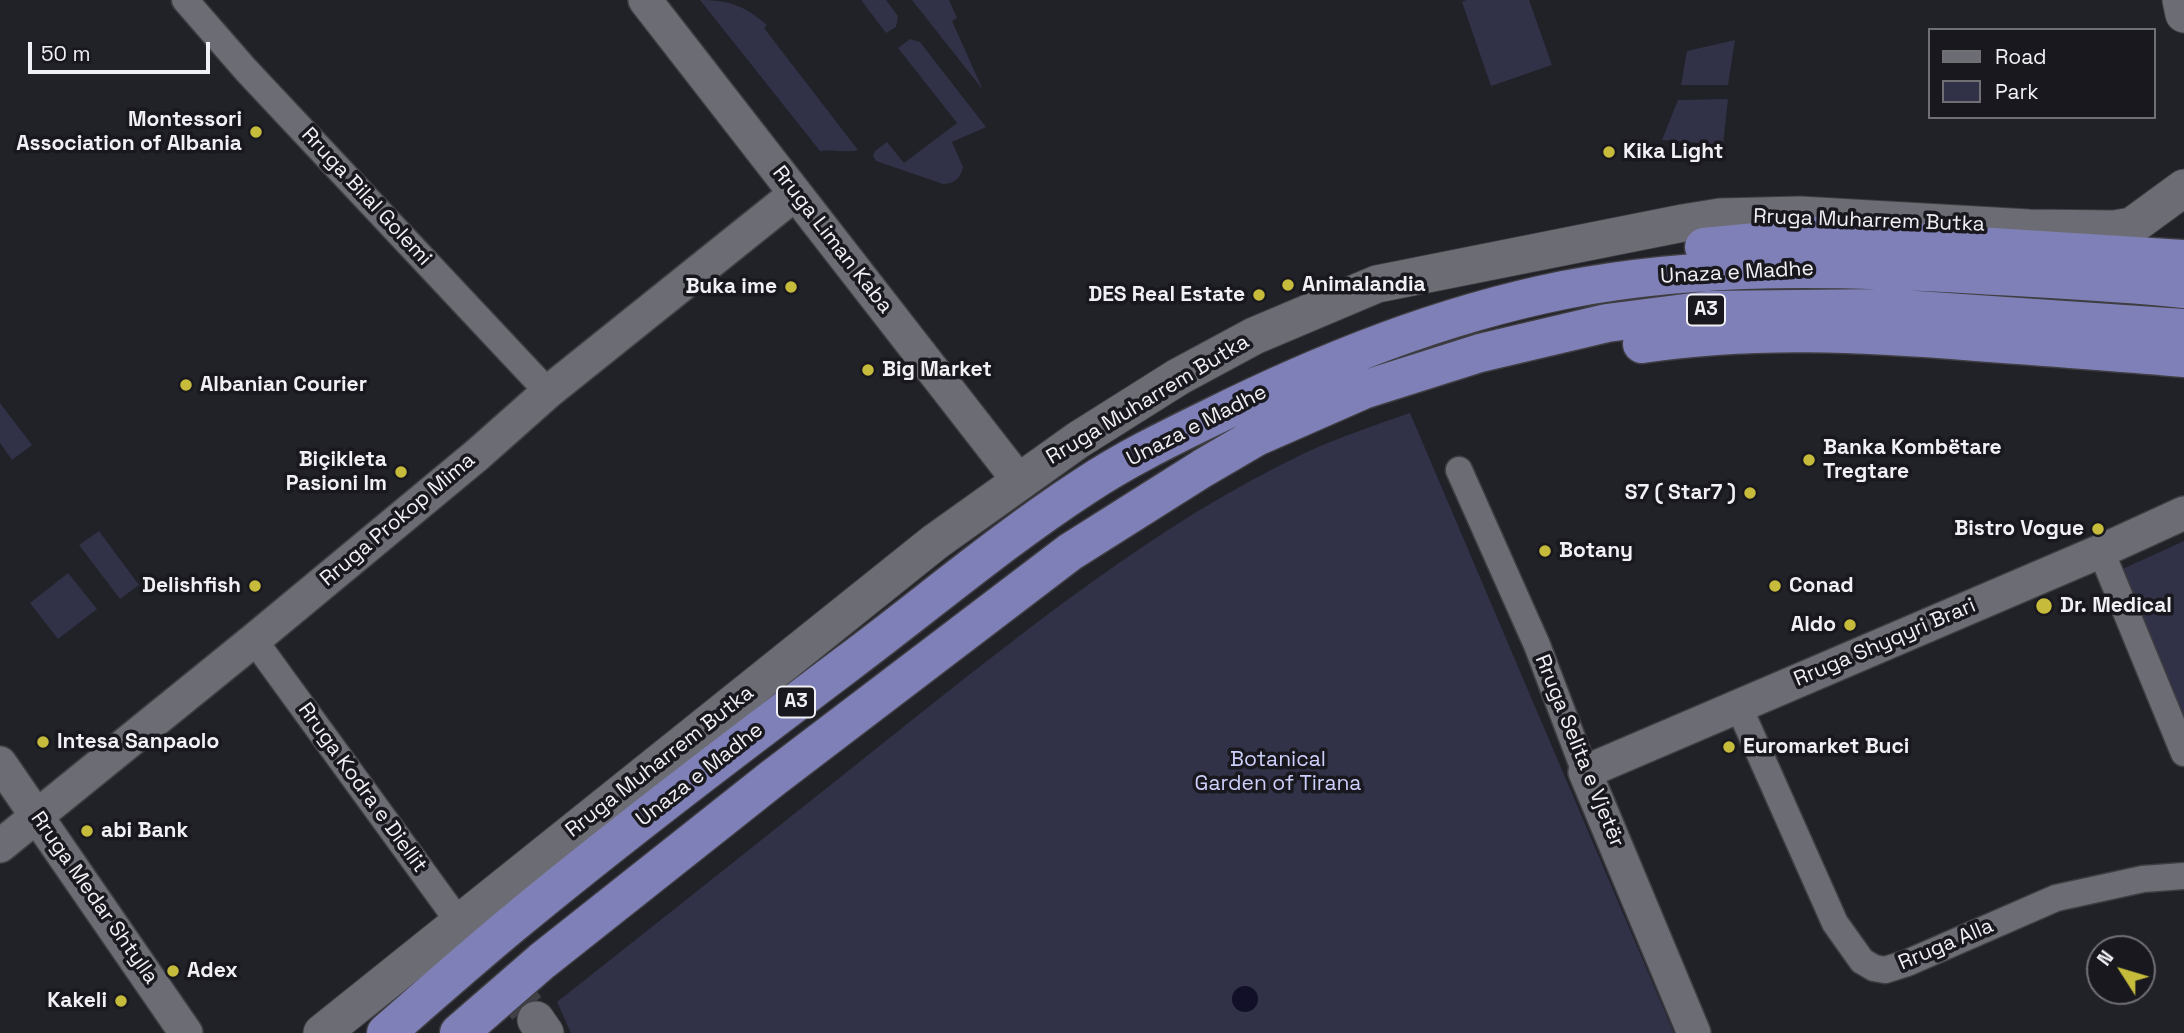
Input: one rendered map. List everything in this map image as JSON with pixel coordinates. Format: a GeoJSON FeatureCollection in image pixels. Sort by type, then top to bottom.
{"type":"FeatureCollection","features":[{"type":"Feature","properties":{"kind":"highway","name":"Unaza e Madhe"},"geometry":{"type":"LineString","coordinates":[[386,1033],[626,832],[1009,540],[1087,484],[1163,441],[1278,384],[1336,359],[1416,330],[1564,290],[1677,275],[1742,269],[1830,267],[2181,278]]}},
{"type":"Feature","properties":{"kind":"highway","name":"Unaza e Madhe"},"geometry":{"type":"LineString","coordinates":[[459,1033],[542,961],[751,796],[1070,552],[1256,437],[1363,390],[1480,352],[1607,323],[1708,310],[1887,309],[2181,338]]}},
{"type":"Feature","properties":{"kind":"main road"},"geometry":{"type":"LineString","coordinates":[[2181,0],[2184,15]]}},
{"type":"Feature","properties":{"kind":"main road","name":"Rruga Muharrem Butka"},"geometry":{"type":"LineString","coordinates":[[322,1033],[464,929],[935,542],[1077,440],[1254,336],[1377,284],[1514,255],[1720,218],[1800,215],[2029,228],[2115,229],[2132,226],[2184,188]]}},
{"type":"Feature","properties":{"kind":"street","name":"Rruga Bilal Golemi"},"geometry":{"type":"LineString","coordinates":[[185,0],[246,70],[548,392]]}},
{"type":"Feature","properties":{"kind":"street","name":"Rruga Liman Kaba"},"geometry":{"type":"LineString","coordinates":[[645,0],[1018,481]]}},
{"type":"Feature","properties":{"kind":"street","name":"Rruga Prokop Mima"},"geometry":{"type":"LineString","coordinates":[[0,846],[254,640],[477,455],[548,392],[795,194]]}},
{"type":"Feature","properties":{"kind":"street","name":"Rruga Selita e Vjetër"},"geometry":{"type":"LineString","coordinates":[[1459,470],[1536,645],[1585,772],[1694,1033]]}},
{"type":"Feature","properties":{"kind":"street","name":"Rruga Shyqyri Brari"},"geometry":{"type":"LineString","coordinates":[[1585,772],[2102,551],[2184,513]]}},
{"type":"Feature","properties":{"kind":"street"},"geometry":{"type":"LineString","coordinates":[[2102,551],[2184,753]]}},
{"type":"Feature","properties":{"kind":"street","name":"Rruga Kodra e Diellit"},"geometry":{"type":"LineString","coordinates":[[254,640],[464,929]]}},
{"type":"Feature","properties":{"kind":"street","name":"Rruga Alla"},"geometry":{"type":"LineString","coordinates":[[1738,705],[1835,923],[1862,961],[1874,968],[1885,970],[1907,963],[2056,898],[2143,879],[2184,876]]}},
{"type":"Feature","properties":{"kind":"street","name":"Rruga Medar Shtylla"},"geometry":{"type":"LineString","coordinates":[[0,763],[186,1033]]}},
{"type":"Feature","properties":{"kind":"green space"},"geometry":{"type":"Polygon","coordinates":[[[700,0],[736,5],[767,25],[764,28],[858,150],[820,151],[700,0]]]}},
{"type":"Feature","properties":{"kind":"green space"},"geometry":{"type":"Polygon","coordinates":[[[861,0],[886,0],[898,16],[896,27],[886,33],[861,0]]]}},
{"type":"Feature","properties":{"kind":"green space"},"geometry":{"type":"Polygon","coordinates":[[[912,0],[949,0],[957,18],[952,21],[983,90],[912,0]]]}},
{"type":"Feature","properties":{"kind":"green space"},"geometry":{"type":"Polygon","coordinates":[[[1529,0],[1552,65],[1491,86],[1462,2],[1529,0]]]}},
{"type":"Feature","properties":{"kind":"green space"},"geometry":{"type":"Polygon","coordinates":[[[910,39],[920,42],[986,127],[952,142],[963,167],[954,182],[943,184],[876,161],[873,156],[875,151],[887,142],[904,163],[957,123],[898,48],[910,39]]]}},
{"type":"Feature","properties":{"kind":"green space"},"geometry":{"type":"Polygon","coordinates":[[[1735,40],[1728,85],[1681,85],[1687,51],[1735,40]]]}},
{"type":"Feature","properties":{"kind":"green space"},"geometry":{"type":"Polygon","coordinates":[[[1728,99],[1723,145],[1662,140],[1678,100],[1728,99]]]}},
{"type":"Feature","properties":{"kind":"green space"},"geometry":{"type":"Polygon","coordinates":[[[0,403],[32,445],[12,460],[0,443],[0,403]]]}},
{"type":"Feature","properties":{"kind":"green space","name":"Botanical Garden of Tirana"},"geometry":{"type":"Polygon","coordinates":[[[1410,413],[1674,1033],[571,1033],[557,1002],[1094,580],[1198,511],[1252,480],[1307,452],[1410,413]]]}},
{"type":"Feature","properties":{"kind":"green space"},"geometry":{"type":"Polygon","coordinates":[[[99,531],[139,585],[120,599],[79,545],[99,531]]]}},
{"type":"Feature","properties":{"kind":"green space"},"geometry":{"type":"Polygon","coordinates":[[[2184,541],[2184,730],[2118,571],[2184,541]]]}},
{"type":"Feature","properties":{"kind":"green space"},"geometry":{"type":"Polygon","coordinates":[[[68,573],[97,609],[58,639],[30,603],[68,573]]]}},
{"type":"Feature","properties":{"kind":"shaded area"},"geometry":{"type":"Polygon","coordinates":[[[1245,986],[1254,990],[1258,999],[1254,1008],[1245,1012],[1236,1008],[1232,999],[1236,990],[1245,986]]]}},
{"type":"Feature","properties":{"kind":"tunnel"},"geometry":{"type":"LineString","coordinates":[[470,936],[536,1020]]}},
{"type":"Feature","properties":{"kind":"place","name":"Montessori Association of Albania"},"geometry":{"type":"Point","coordinates":[256,132]}},
{"type":"Feature","properties":{"kind":"place","name":"Kika Light"},"geometry":{"type":"Point","coordinates":[1609,152]}},
{"type":"Feature","properties":{"kind":"place","name":"Animalandia"},"geometry":{"type":"Point","coordinates":[1288,285]}},
{"type":"Feature","properties":{"kind":"place","name":"Buka ime"},"geometry":{"type":"Point","coordinates":[791,287]}},
{"type":"Feature","properties":{"kind":"place","name":"DES Real Estate"},"geometry":{"type":"Point","coordinates":[1259,295]}},
{"type":"Feature","properties":{"kind":"place","name":"Big Market"},"geometry":{"type":"Point","coordinates":[868,370]}},
{"type":"Feature","properties":{"kind":"place","name":"Albanian Courier"},"geometry":{"type":"Point","coordinates":[186,385]}},
{"type":"Feature","properties":{"kind":"place","name":"Banka Kombëtare Tregtare"},"geometry":{"type":"Point","coordinates":[1809,460]}},
{"type":"Feature","properties":{"kind":"place","name":"Biçikleta Pasioni Im"},"geometry":{"type":"Point","coordinates":[401,472]}},
{"type":"Feature","properties":{"kind":"place","name":"S7 ( Star7 )"},"geometry":{"type":"Point","coordinates":[1750,493]}},
{"type":"Feature","properties":{"kind":"place","name":"Bistro Vogue"},"geometry":{"type":"Point","coordinates":[2098,529]}},
{"type":"Feature","properties":{"kind":"place","name":"Botany"},"geometry":{"type":"Point","coordinates":[1545,551]}},
{"type":"Feature","properties":{"kind":"place","name":"Delishfish"},"geometry":{"type":"Point","coordinates":[255,586]}},
{"type":"Feature","properties":{"kind":"place","name":"Conad"},"geometry":{"type":"Point","coordinates":[1775,586]}},
{"type":"Feature","properties":{"kind":"place","name":"Dr. Medical"},"geometry":{"type":"Point","coordinates":[2044,606]}},
{"type":"Feature","properties":{"kind":"place","name":"Aldo"},"geometry":{"type":"Point","coordinates":[1850,625]}},
{"type":"Feature","properties":{"kind":"place","name":"Intesa Sanpaolo"},"geometry":{"type":"Point","coordinates":[43,742]}},
{"type":"Feature","properties":{"kind":"place","name":"Euromarket Buci"},"geometry":{"type":"Point","coordinates":[1729,747]}},
{"type":"Feature","properties":{"kind":"place","name":"abi Bank"},"geometry":{"type":"Point","coordinates":[87,831]}},
{"type":"Feature","properties":{"kind":"place","name":"Adex"},"geometry":{"type":"Point","coordinates":[173,971]}},
{"type":"Feature","properties":{"kind":"place","name":"Kakeli"},"geometry":{"type":"Point","coordinates":[121,1001]}}]}
